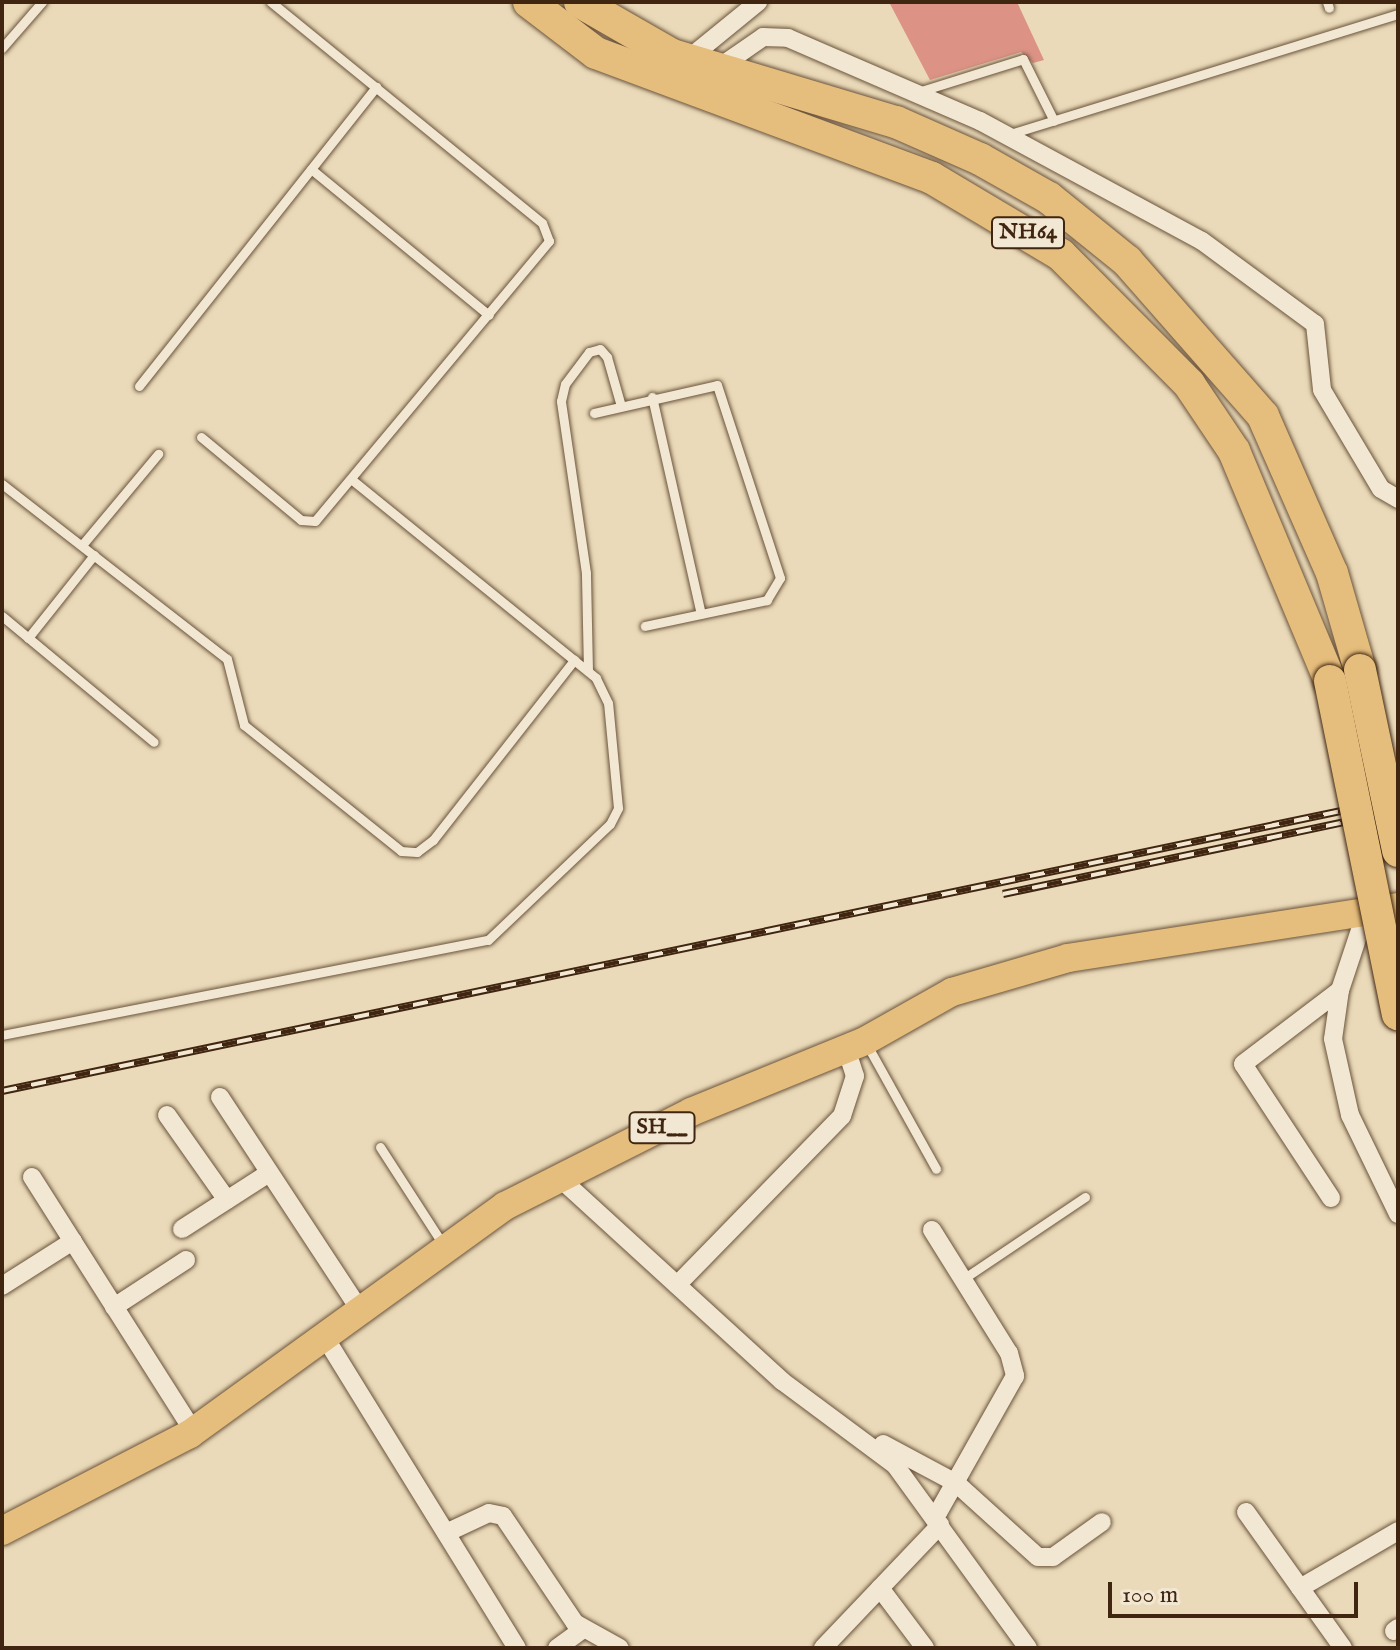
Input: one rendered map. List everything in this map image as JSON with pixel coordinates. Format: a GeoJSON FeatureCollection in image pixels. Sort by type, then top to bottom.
{"type":"FeatureCollection","features":[{"type":"Feature","properties":{"kind":"highway","name":"NH64"},"geometry":{"type":"LineString","coordinates":[[529,2],[596,53],[932,178],[1061,255],[1189,384],[1234,451],[1269,520],[1330,681],[1398,1014]]}},
{"type":"Feature","properties":{"kind":"highway","name":"NH64"},"geometry":{"type":"LineString","coordinates":[[580,2],[702,64],[896,122],[980,159],[1049,198],[1127,261],[1263,416],[1332,573],[1360,670],[1398,851]]}},
{"type":"Feature","properties":{"kind":"main road","name":"SH__"},"geometry":{"type":"LineString","coordinates":[[2,1531],[194,1432],[362,1313],[444,1246],[505,1206],[563,1181],[691,1112],[856,1045],[952,992],[1011,971],[1398,907]]}},
{"type":"Feature","properties":{"kind":"street"},"geometry":{"type":"LineString","coordinates":[[702,64],[758,2]]}},
{"type":"Feature","properties":{"kind":"street"},"geometry":{"type":"LineString","coordinates":[[702,64],[763,37],[788,38],[1007,135],[1202,241],[1309,317],[1321,342],[1322,390],[1381,489],[1398,499]]}},
{"type":"Feature","properties":{"kind":"street"},"geometry":{"type":"LineString","coordinates":[[1366,912],[1340,990],[1333,1039],[1350,1115],[1398,1214]]}},
{"type":"Feature","properties":{"kind":"street"},"geometry":{"type":"LineString","coordinates":[[1331,1198],[1243,1064],[1340,990]]}},
{"type":"Feature","properties":{"kind":"street"},"geometry":{"type":"LineString","coordinates":[[677,1285],[842,1116],[855,1076],[856,1045]]}},
{"type":"Feature","properties":{"kind":"street"},"geometry":{"type":"LineString","coordinates":[[220,1097],[362,1313]]}},
{"type":"Feature","properties":{"kind":"street"},"geometry":{"type":"LineString","coordinates":[[167,1115],[227,1200]]}},
{"type":"Feature","properties":{"kind":"street"},"geometry":{"type":"LineString","coordinates":[[182,1229],[269,1173]]}},
{"type":"Feature","properties":{"kind":"street"},"geometry":{"type":"LineString","coordinates":[[32,1177],[194,1432]]}},
{"type":"Feature","properties":{"kind":"street"},"geometry":{"type":"LineString","coordinates":[[563,1181],[782,1381],[856,1429],[956,1483],[1038,1557],[1053,1557],[1102,1522]]}},
{"type":"Feature","properties":{"kind":"street"},"geometry":{"type":"LineString","coordinates":[[823,1648],[938,1521],[1015,1376],[1009,1353],[932,1230]]}},
{"type":"Feature","properties":{"kind":"street"},"geometry":{"type":"LineString","coordinates":[[2,1286],[73,1241]]}},
{"type":"Feature","properties":{"kind":"street"},"geometry":{"type":"LineString","coordinates":[[114,1307],[186,1260]]}},
{"type":"Feature","properties":{"kind":"street"},"geometry":{"type":"LineString","coordinates":[[326,1339],[517,1648]]}},
{"type":"Feature","properties":{"kind":"street"},"geometry":{"type":"LineString","coordinates":[[856,1429],[938,1521],[1028,1648]]}},
{"type":"Feature","properties":{"kind":"street"},"geometry":{"type":"LineString","coordinates":[[1246,1512],[1343,1648]]}},
{"type":"Feature","properties":{"kind":"street"},"geometry":{"type":"LineString","coordinates":[[446,1533],[489,1513],[503,1516],[583,1629],[620,1648]]}},
{"type":"Feature","properties":{"kind":"street"},"geometry":{"type":"LineString","coordinates":[[1300,1588],[1398,1531]]}},
{"type":"Feature","properties":{"kind":"street"},"geometry":{"type":"LineString","coordinates":[[880,1588],[925,1648]]}},
{"type":"Feature","properties":{"kind":"street"},"geometry":{"type":"LineString","coordinates":[[557,1648],[583,1629]]}},
{"type":"Feature","properties":{"kind":"lane"},"geometry":{"type":"LineString","coordinates":[[2,48],[42,2]]}},
{"type":"Feature","properties":{"kind":"lane"},"geometry":{"type":"LineString","coordinates":[[201,437],[301,520],[327,513],[489,315],[549,232],[277,4]]}},
{"type":"Feature","properties":{"kind":"lane"},"geometry":{"type":"LineString","coordinates":[[1007,135],[1398,14]]}},
{"type":"Feature","properties":{"kind":"lane"},"geometry":{"type":"LineString","coordinates":[[915,93],[1023,59],[1054,121]]}},
{"type":"Feature","properties":{"kind":"lane"},"geometry":{"type":"LineString","coordinates":[[139,386],[376,87]]}},
{"type":"Feature","properties":{"kind":"lane"},"geometry":{"type":"LineString","coordinates":[[311,169],[489,315]]}},
{"type":"Feature","properties":{"kind":"lane"},"geometry":{"type":"LineString","coordinates":[[588,671],[586,573],[561,401],[565,384],[589,352],[600,349],[607,357],[621,406]]}},
{"type":"Feature","properties":{"kind":"lane"},"geometry":{"type":"LineString","coordinates":[[594,413],[706,383],[725,394],[780,578],[767,600],[645,626]]}},
{"type":"Feature","properties":{"kind":"lane"},"geometry":{"type":"LineString","coordinates":[[652,397],[701,614]]}},
{"type":"Feature","properties":{"kind":"lane"},"geometry":{"type":"LineString","coordinates":[[82,545],[158,454]]}},
{"type":"Feature","properties":{"kind":"lane"},"geometry":{"type":"LineString","coordinates":[[2,1035],[488,940],[599,838],[618,808],[608,703],[588,671],[354,481]]}},
{"type":"Feature","properties":{"kind":"lane"},"geometry":{"type":"LineString","coordinates":[[2,484],[227,659],[244,725],[401,851],[417,852],[433,840],[574,660]]}},
{"type":"Feature","properties":{"kind":"lane"},"geometry":{"type":"LineString","coordinates":[[28,638],[94,555]]}},
{"type":"Feature","properties":{"kind":"lane"},"geometry":{"type":"LineString","coordinates":[[2,616],[154,742]]}},
{"type":"Feature","properties":{"kind":"lane"},"geometry":{"type":"LineString","coordinates":[[856,1045],[936,1169]]}},
{"type":"Feature","properties":{"kind":"lane"},"geometry":{"type":"LineString","coordinates":[[380,1147],[444,1246]]}},
{"type":"Feature","properties":{"kind":"lane"},"geometry":{"type":"LineString","coordinates":[[963,1279],[1085,1197]]}},
{"type":"Feature","properties":{"kind":"building"},"geometry":{"type":"Polygon","coordinates":[[[889,2],[1017,2],[1044,60],[1033,63],[1021,52],[930,80],[889,2]]]}},
{"type":"Feature","properties":{"kind":"railway"},"geometry":{"type":"LineString","coordinates":[[2,1091],[1398,799]]}},
{"type":"Feature","properties":{"kind":"railway"},"geometry":{"type":"LineString","coordinates":[[1003,894],[1398,811]]}}]}
